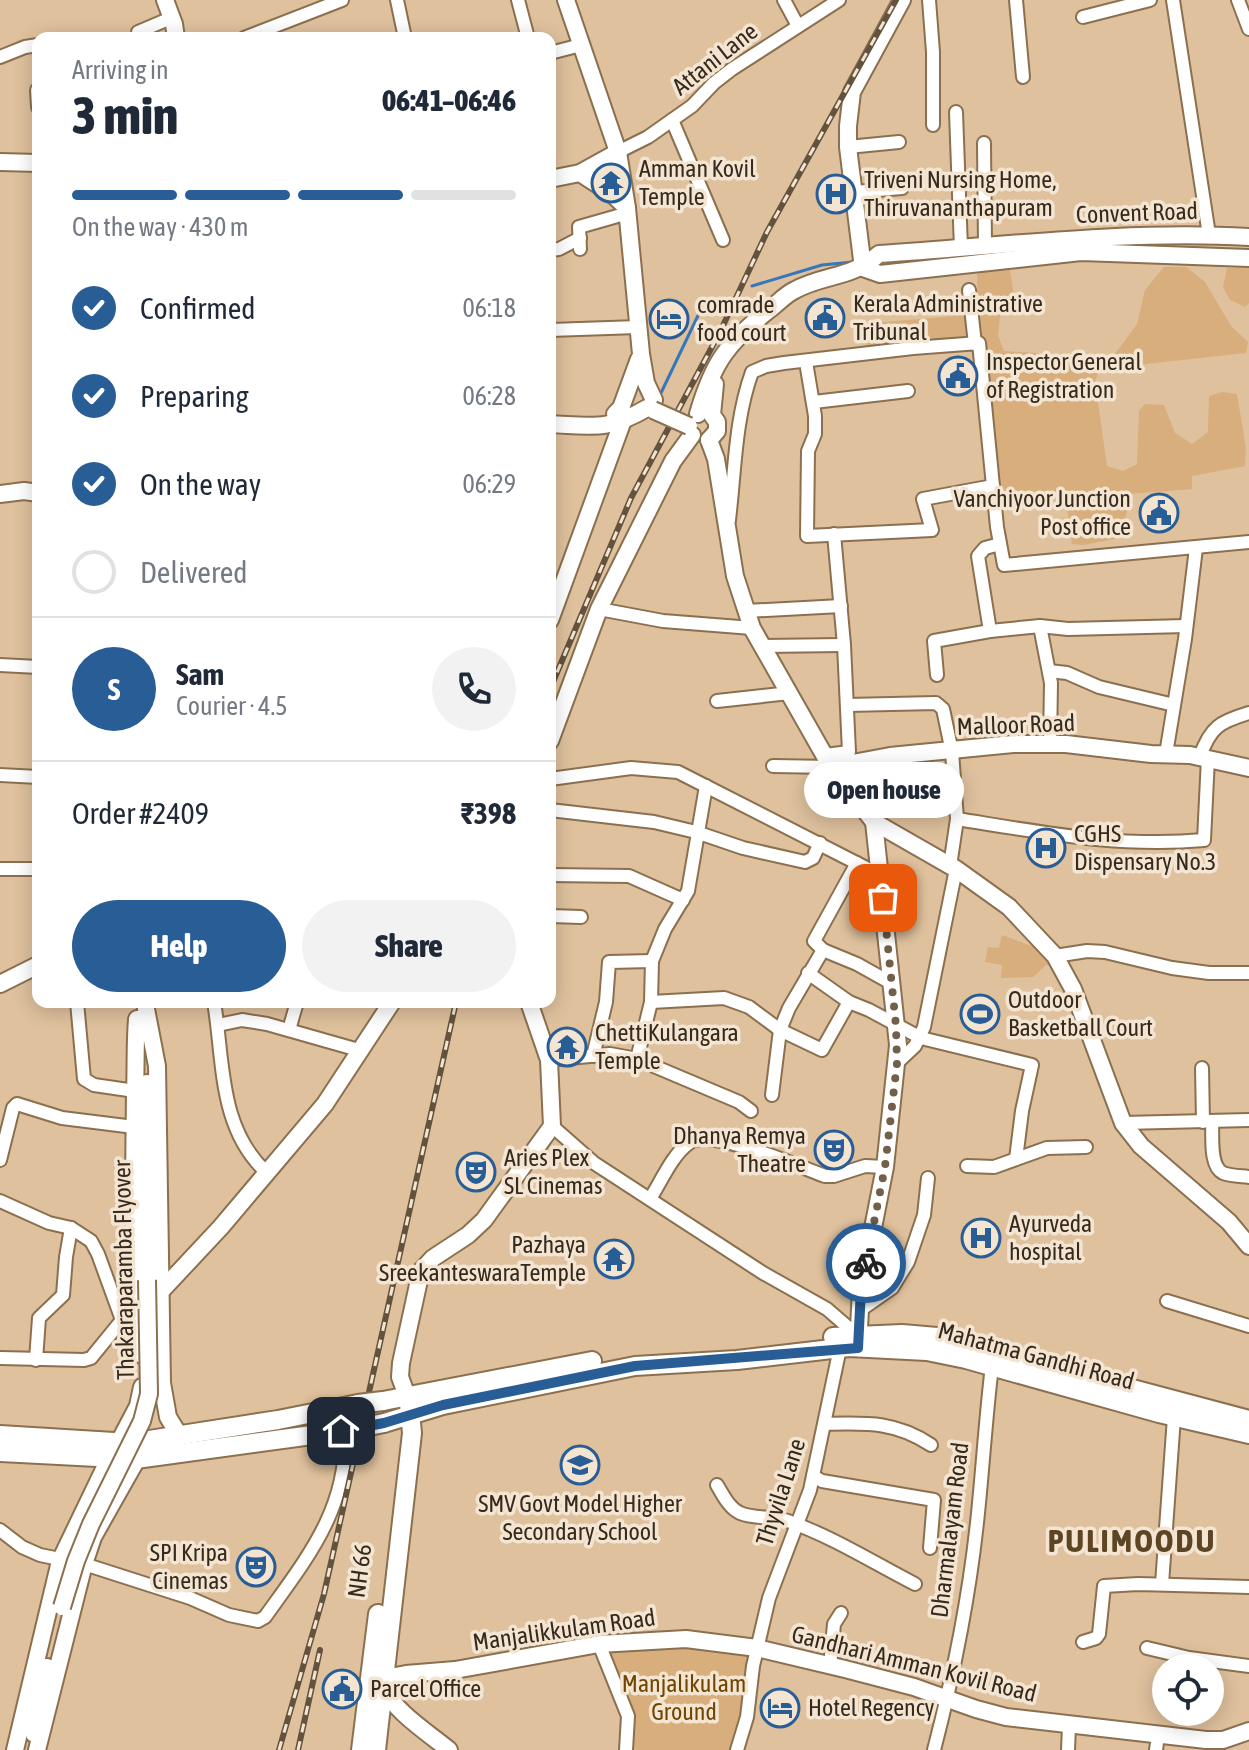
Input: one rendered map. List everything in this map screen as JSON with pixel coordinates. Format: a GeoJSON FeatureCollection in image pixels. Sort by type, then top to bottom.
{"type":"FeatureCollection","features":[{"type":"Feature","properties":{"kind":"main road","name":"Mahatma Gandhi Road"},"geometry":{"type":"LineString","coordinates":[[347,1430],[384,1423],[401,1405],[574,1370],[937,1337],[1249,1420]]}},
{"type":"Feature","properties":{"kind":"main road","name":"Mahatma Gandhi Road"},"geometry":{"type":"LineString","coordinates":[[852,1344],[927,1351],[1249,1434]]}},
{"type":"Feature","properties":{"kind":"main road","name":"Mahatma Gandhi Road"},"geometry":{"type":"LineString","coordinates":[[401,1405],[443,1405],[574,1370]]}},
{"type":"Feature","properties":{"kind":"main road"},"geometry":{"type":"LineString","coordinates":[[0,1452],[114,1452],[179,1435],[358,1404],[401,1405]]}},
{"type":"Feature","properties":{"kind":"main road","name":"NH 66"},"geometry":{"type":"LineString","coordinates":[[361,1750],[375,1685],[410,1451],[401,1405]]}},
{"type":"Feature","properties":{"kind":"main road","name":"NH 66"},"geometry":{"type":"LineString","coordinates":[[376,1750],[375,1685],[403,1437],[401,1405]]}},
{"type":"Feature","properties":{"kind":"main road"},"geometry":{"type":"LineString","coordinates":[[410,1451],[424,1422],[443,1405]]}},
{"type":"Feature","properties":{"kind":"main road"},"geometry":{"type":"LineString","coordinates":[[0,1435],[114,1452],[137,1459],[347,1430]]}},
{"type":"Feature","properties":{"kind":"street"},"geometry":{"type":"LineString","coordinates":[[165,0],[174,32]]}},
{"type":"Feature","properties":{"kind":"street"},"geometry":{"type":"LineString","coordinates":[[259,32],[342,0]]}},
{"type":"Feature","properties":{"kind":"street"},"geometry":{"type":"LineString","coordinates":[[397,0],[404,32]]}},
{"type":"Feature","properties":{"kind":"street"},"geometry":{"type":"LineString","coordinates":[[518,0],[526,32]]}},
{"type":"Feature","properties":{"kind":"street"},"geometry":{"type":"LineString","coordinates":[[566,0],[618,152],[628,211],[641,354],[651,404]]}},
{"type":"Feature","properties":{"kind":"street"},"geometry":{"type":"LineString","coordinates":[[784,0],[798,26]]}},
{"type":"Feature","properties":{"kind":"street"},"geometry":{"type":"LineString","coordinates":[[814,0],[816,14]]}},
{"type":"Feature","properties":{"kind":"street","name":"Attani Lane"},"geometry":{"type":"LineString","coordinates":[[618,152],[648,137],[692,106],[714,83],[839,0]]}},
{"type":"Feature","properties":{"kind":"street"},"geometry":{"type":"LineString","coordinates":[[902,0],[852,92],[848,147],[863,264],[880,274],[1081,252],[1249,258]]}},
{"type":"Feature","properties":{"kind":"street"},"geometry":{"type":"LineString","coordinates":[[929,0],[933,125]]}},
{"type":"Feature","properties":{"kind":"street"},"geometry":{"type":"LineString","coordinates":[[1016,0],[1023,77]]}},
{"type":"Feature","properties":{"kind":"street"},"geometry":{"type":"LineString","coordinates":[[1083,17],[1150,0]]}},
{"type":"Feature","properties":{"kind":"street"},"geometry":{"type":"LineString","coordinates":[[1173,0],[1209,235]]}},
{"type":"Feature","properties":{"kind":"street"},"geometry":{"type":"LineString","coordinates":[[1238,0],[1249,29]]}},
{"type":"Feature","properties":{"kind":"street"},"geometry":{"type":"LineString","coordinates":[[138,32],[171,18]]}},
{"type":"Feature","properties":{"kind":"street"},"geometry":{"type":"LineString","coordinates":[[556,51],[581,45]]}},
{"type":"Feature","properties":{"kind":"street"},"geometry":{"type":"LineString","coordinates":[[0,57],[32,46]]}},
{"type":"Feature","properties":{"kind":"street"},"geometry":{"type":"LineString","coordinates":[[956,112],[961,249]]}},
{"type":"Feature","properties":{"kind":"street"},"geometry":{"type":"LineString","coordinates":[[672,120],[723,240]]}},
{"type":"Feature","properties":{"kind":"street"},"geometry":{"type":"LineString","coordinates":[[848,147],[899,142]]}},
{"type":"Feature","properties":{"kind":"street"},"geometry":{"type":"LineString","coordinates":[[984,143],[985,246]]}},
{"type":"Feature","properties":{"kind":"street"},"geometry":{"type":"LineString","coordinates":[[556,178],[580,173],[618,152]]}},
{"type":"Feature","properties":{"kind":"street"},"geometry":{"type":"LineString","coordinates":[[0,162],[32,163]]}},
{"type":"Feature","properties":{"kind":"street"},"geometry":{"type":"LineString","coordinates":[[580,173],[611,193],[628,211]]}},
{"type":"Feature","properties":{"kind":"street"},"geometry":{"type":"LineString","coordinates":[[854,192],[902,188]]}},
{"type":"Feature","properties":{"kind":"street"},"geometry":{"type":"LineString","coordinates":[[556,249],[580,244],[579,227],[628,211]]}},
{"type":"Feature","properties":{"kind":"street","name":"Convent Road"},"geometry":{"type":"LineString","coordinates":[[701,426],[723,353],[747,327],[795,290],[863,264],[879,254],[1073,239],[1209,235],[1249,237]]}},
{"type":"Feature","properties":{"kind":"street"},"geometry":{"type":"LineString","coordinates":[[969,290],[975,344]]}},
{"type":"Feature","properties":{"kind":"street"},"geometry":{"type":"LineString","coordinates":[[556,330],[638,327]]}},
{"type":"Feature","properties":{"kind":"street"},"geometry":{"type":"LineString","coordinates":[[727,537],[739,424],[752,372],[766,366],[979,343],[1004,565],[1249,542]]}},
{"type":"Feature","properties":{"kind":"street"},"geometry":{"type":"LineString","coordinates":[[556,603],[641,354]]}},
{"type":"Feature","properties":{"kind":"street"},"geometry":{"type":"LineString","coordinates":[[806,362],[814,402],[815,428],[808,451],[807,536],[932,530],[923,499],[993,486]]}},
{"type":"Feature","properties":{"kind":"street"},"geometry":{"type":"LineString","coordinates":[[633,378],[651,404],[701,426],[716,459],[735,576],[752,628],[828,761],[874,822],[953,868],[1009,907],[1055,956],[1073,989],[1123,1123],[1141,1146],[1229,1222],[1249,1246]]}},
{"type":"Feature","properties":{"kind":"street"},"geometry":{"type":"LineString","coordinates":[[814,402],[908,391]]}},
{"type":"Feature","properties":{"kind":"street"},"geometry":{"type":"LineString","coordinates":[[556,424],[602,426],[651,404]]}},
{"type":"Feature","properties":{"kind":"street"},"geometry":{"type":"LineString","coordinates":[[556,725],[599,609],[673,461],[701,426]]}},
{"type":"Feature","properties":{"kind":"street"},"geometry":{"type":"LineString","coordinates":[[0,494],[32,492]]}},
{"type":"Feature","properties":{"kind":"street"},"geometry":{"type":"LineString","coordinates":[[773,766],[828,761],[849,752],[834,534]]}},
{"type":"Feature","properties":{"kind":"street"},"geometry":{"type":"LineString","coordinates":[[990,631],[978,556],[982,549],[1000,544]]}},
{"type":"Feature","properties":{"kind":"street"},"geometry":{"type":"LineString","coordinates":[[1166,754],[1196,548]]}},
{"type":"Feature","properties":{"kind":"street"},"geometry":{"type":"LineString","coordinates":[[746,611],[841,606]]}},
{"type":"Feature","properties":{"kind":"street"},"geometry":{"type":"LineString","coordinates":[[599,609],[663,621],[752,628]]}},
{"type":"Feature","properties":{"kind":"street"},"geometry":{"type":"LineString","coordinates":[[937,675],[934,641],[1040,626],[1068,629],[1186,626]]}},
{"type":"Feature","properties":{"kind":"street"},"geometry":{"type":"LineString","coordinates":[[1040,626],[1052,693],[1050,744]]}},
{"type":"Feature","properties":{"kind":"street"},"geometry":{"type":"LineString","coordinates":[[762,646],[844,645]]}},
{"type":"Feature","properties":{"kind":"street"},"geometry":{"type":"LineString","coordinates":[[0,665],[32,667]]}},
{"type":"Feature","properties":{"kind":"street"},"geometry":{"type":"LineString","coordinates":[[1049,671],[1067,673],[1099,687],[1174,705]]}},
{"type":"Feature","properties":{"kind":"street"},"geometry":{"type":"LineString","coordinates":[[717,701],[790,693]]}},
{"type":"Feature","properties":{"kind":"street"},"geometry":{"type":"LineString","coordinates":[[847,705],[936,703],[943,709],[952,752],[957,819],[940,960],[921,1038],[897,1063]]}},
{"type":"Feature","properties":{"kind":"street"},"geometry":{"type":"LineString","coordinates":[[957,819],[1072,838],[1117,842],[1204,840],[1204,757],[1213,729],[1249,713]]}},
{"type":"Feature","properties":{"kind":"street","name":"Malloor Road"},"geometry":{"type":"LineString","coordinates":[[828,761],[1013,744],[1050,744],[1204,757],[1249,768]]}},
{"type":"Feature","properties":{"kind":"street"},"geometry":{"type":"LineString","coordinates":[[556,778],[650,768],[678,772],[880,875]]}},
{"type":"Feature","properties":{"kind":"street"},"geometry":{"type":"LineString","coordinates":[[0,775],[32,777]]}},
{"type":"Feature","properties":{"kind":"street"},"geometry":{"type":"LineString","coordinates":[[637,1059],[651,1002],[652,961],[693,873],[696,832],[706,786]]}},
{"type":"Feature","properties":{"kind":"street"},"geometry":{"type":"LineString","coordinates":[[556,811],[654,822],[805,862],[813,858],[820,843]]}},
{"type":"Feature","properties":{"kind":"street"},"geometry":{"type":"LineString","coordinates":[[852,1344],[885,1167],[897,1063],[896,1026],[874,822]]}},
{"type":"Feature","properties":{"kind":"street"},"geometry":{"type":"LineString","coordinates":[[857,863],[815,939],[815,945],[891,983]]}},
{"type":"Feature","properties":{"kind":"street"},"geometry":{"type":"LineString","coordinates":[[0,869],[32,869]]}},
{"type":"Feature","properties":{"kind":"street"},"geometry":{"type":"LineString","coordinates":[[556,875],[629,876],[683,900]]}},
{"type":"Feature","properties":{"kind":"street"},"geometry":{"type":"LineString","coordinates":[[556,916],[581,917]]}},
{"type":"Feature","properties":{"kind":"street"},"geometry":{"type":"LineString","coordinates":[[772,1095],[780,1030],[823,950]]}},
{"type":"Feature","properties":{"kind":"street"},"geometry":{"type":"LineString","coordinates":[[1055,956],[1087,951],[1105,952],[1172,968],[1249,973]]}},
{"type":"Feature","properties":{"kind":"street"},"geometry":{"type":"LineString","coordinates":[[593,1056],[606,1002],[609,962],[652,961]]}},
{"type":"Feature","properties":{"kind":"street"},"geometry":{"type":"LineString","coordinates":[[0,984],[32,968]]}},
{"type":"Feature","properties":{"kind":"street"},"geometry":{"type":"LineString","coordinates":[[808,973],[849,1002],[921,1038],[1032,1065],[1016,1159]]}},
{"type":"Feature","properties":{"kind":"street"},"geometry":{"type":"LineString","coordinates":[[651,1002],[724,998],[749,1007],[780,1030],[822,1050],[849,1002]]}},
{"type":"Feature","properties":{"kind":"street"},"geometry":{"type":"LineString","coordinates":[[78,1008],[84,1079],[94,1085],[141,1092]]}},
{"type":"Feature","properties":{"kind":"street"},"geometry":{"type":"LineString","coordinates":[[130,1316],[134,1127],[149,1068],[142,1008]]}},
{"type":"Feature","properties":{"kind":"street"},"geometry":{"type":"LineString","coordinates":[[142,1008],[157,1066],[153,1284],[162,1383],[168,1417],[179,1435]]}},
{"type":"Feature","properties":{"kind":"street"},"geometry":{"type":"LineString","coordinates":[[215,1008],[221,1079],[231,1113],[245,1147],[266,1172]]}},
{"type":"Feature","properties":{"kind":"street"},"geometry":{"type":"LineString","coordinates":[[289,1030],[295,1008]]}},
{"type":"Feature","properties":{"kind":"street"},"geometry":{"type":"LineString","coordinates":[[153,1284],[163,1289],[221,1227],[325,1104],[388,1008]]}},
{"type":"Feature","properties":{"kind":"street"},"geometry":{"type":"LineString","coordinates":[[401,1405],[401,1363],[421,1271],[433,1258],[468,1235],[484,1220],[552,1126],[549,1060],[531,1008]]}},
{"type":"Feature","properties":{"kind":"street"},"geometry":{"type":"LineString","coordinates":[[218,1025],[242,1020],[362,1051]]}},
{"type":"Feature","properties":{"kind":"street"},"geometry":{"type":"LineString","coordinates":[[549,1060],[610,1054],[637,1059],[739,1102],[751,1111]]}},
{"type":"Feature","properties":{"kind":"street"},"geometry":{"type":"LineString","coordinates":[[1202,1068],[1208,1122],[1218,1169],[1224,1174],[1249,1177]]}},
{"type":"Feature","properties":{"kind":"street","name":"Thakaraparamba Flyover"},"geometry":{"type":"LineString","coordinates":[[35,1714],[76,1561],[142,1421],[149,1394],[153,1284],[141,1092]]}},
{"type":"Feature","properties":{"kind":"street"},"geometry":{"type":"LineString","coordinates":[[0,1160],[5,1118],[17,1104],[62,1118],[134,1127]]}},
{"type":"Feature","properties":{"kind":"street"},"geometry":{"type":"LineString","coordinates":[[1123,1123],[1249,1120]]}},
{"type":"Feature","properties":{"kind":"street"},"geometry":{"type":"LineString","coordinates":[[552,1126],[594,1163],[763,1273],[827,1309],[852,1344]]}},
{"type":"Feature","properties":{"kind":"street"},"geometry":{"type":"LineString","coordinates":[[650,1199],[681,1150],[691,1140],[702,1138],[726,1141],[825,1176],[865,1166],[885,1167]]}},
{"type":"Feature","properties":{"kind":"street"},"geometry":{"type":"LineString","coordinates":[[967,1166],[994,1167],[1047,1148],[1086,1147]]}},
{"type":"Feature","properties":{"kind":"street"},"geometry":{"type":"LineString","coordinates":[[859,1311],[892,1288],[908,1262],[924,1215],[928,1178]]}},
{"type":"Feature","properties":{"kind":"street"},"geometry":{"type":"LineString","coordinates":[[0,1201],[49,1223],[71,1228],[91,1241],[130,1316],[143,1358],[138,1406],[60,1561],[17,1750]]}},
{"type":"Feature","properties":{"kind":"street"},"geometry":{"type":"LineString","coordinates":[[36,1360],[39,1318],[63,1295],[71,1228]]}},
{"type":"Feature","properties":{"kind":"street"},"geometry":{"type":"LineString","coordinates":[[0,1358],[77,1361],[91,1358],[130,1316],[153,1284]]}},
{"type":"Feature","properties":{"kind":"street"},"geometry":{"type":"LineString","coordinates":[[1167,1301],[1249,1326]]}},
{"type":"Feature","properties":{"kind":"street","name":"Thyvila Lane"},"geometry":{"type":"LineString","coordinates":[[737,1750],[747,1717],[757,1648],[769,1598],[813,1476],[825,1424],[852,1344]]}},
{"type":"Feature","properties":{"kind":"street","name":"Dharmalayam Road"},"geometry":{"type":"LineString","coordinates":[[934,1750],[959,1638],[975,1529],[992,1366]]}},
{"type":"Feature","properties":{"kind":"street"},"geometry":{"type":"LineString","coordinates":[[1162,1584],[1174,1417]]}},
{"type":"Feature","properties":{"kind":"street"},"geometry":{"type":"LineString","coordinates":[[825,1424],[872,1422],[912,1433],[931,1445]]}},
{"type":"Feature","properties":{"kind":"street"},"geometry":{"type":"LineString","coordinates":[[0,1530],[22,1547],[60,1561],[84,1564],[190,1598],[229,1615],[258,1621],[265,1617],[319,1541],[343,1472],[347,1430]]}},
{"type":"Feature","properties":{"kind":"street"},"geometry":{"type":"LineString","coordinates":[[37,1750],[93,1537],[137,1459]]}},
{"type":"Feature","properties":{"kind":"street"},"geometry":{"type":"LineString","coordinates":[[813,1476],[822,1481],[934,1500],[930,1548]]}},
{"type":"Feature","properties":{"kind":"street"},"geometry":{"type":"LineString","coordinates":[[717,1485],[733,1509],[743,1515],[764,1515],[796,1525],[842,1544],[915,1584]]}},
{"type":"Feature","properties":{"kind":"street"},"geometry":{"type":"LineString","coordinates":[[1083,1642],[1099,1634],[1104,1586],[1249,1587]]}},
{"type":"Feature","properties":{"kind":"street"},"geometry":{"type":"LineString","coordinates":[[830,1666],[834,1624],[841,1613]]}},
{"type":"Feature","properties":{"kind":"street","name":"Manjalikkulam Road"},"geometry":{"type":"LineString","coordinates":[[375,1685],[390,1677],[406,1674],[455,1670],[599,1644],[686,1639],[757,1648]]}},
{"type":"Feature","properties":{"kind":"street"},"geometry":{"type":"LineString","coordinates":[[599,1644],[628,1716],[626,1750]]}},
{"type":"Feature","properties":{"kind":"street","name":"Gandhari Amman Kovil Road"},"geometry":{"type":"LineString","coordinates":[[757,1648],[945,1697],[1006,1717],[1157,1742],[1223,1740],[1248,1735]]}},
{"type":"Feature","properties":{"kind":"street"},"geometry":{"type":"LineString","coordinates":[[1147,1648],[1189,1658],[1249,1666]]}},
{"type":"Feature","properties":{"kind":"street"},"geometry":{"type":"LineString","coordinates":[[375,1685],[449,1750]]}},
{"type":"Feature","properties":{"kind":"street"},"geometry":{"type":"LineString","coordinates":[[17,1750],[27,1721],[35,1714],[37,1723],[29,1750]]}},
{"type":"Feature","properties":{"kind":"street"},"geometry":{"type":"LineString","coordinates":[[1068,1750],[1069,1726]]}},
{"type":"Feature","properties":{"kind":"green space"},"geometry":{"type":"Polygon","coordinates":[[[1009,264],[1014,295],[1001,306],[998,336],[1004,351],[1112,358],[1137,324],[1145,290],[1164,267],[1186,267],[1205,282],[1231,326],[1248,342],[1246,353],[1100,369],[1095,381],[1107,466],[1123,471],[1137,464],[1139,411],[1145,404],[1164,405],[1175,433],[1192,444],[1208,432],[1209,396],[1222,392],[1237,394],[1246,449],[1245,466],[1192,476],[1192,489],[1128,494],[1120,538],[1083,545],[1072,544],[1066,500],[1060,495],[1002,502],[986,346],[982,337],[874,348],[860,342],[861,324],[966,315],[978,311],[977,270],[1009,264]]]}},
{"type":"Feature","properties":{"kind":"green space"},"geometry":{"type":"Polygon","coordinates":[[[1227,268],[1249,268],[1249,303],[1245,307],[1230,300],[1223,287],[1227,268]]]}},
{"type":"Feature","properties":{"kind":"green space"},"geometry":{"type":"Polygon","coordinates":[[[1002,935],[1048,952],[1052,966],[1046,965],[1033,977],[1001,978],[1002,965],[985,962],[988,947],[999,948],[1002,935]]]}},
{"type":"Feature","properties":{"kind":"green space","name":"Manjalikulam Ground"},"geometry":{"type":"Polygon","coordinates":[[[680,1645],[758,1654],[734,1750],[638,1750],[628,1747],[625,1698],[610,1653],[680,1645]]]}},
{"type":"Feature","properties":{"kind":"waterway"},"geometry":{"type":"LineString","coordinates":[[752,286],[822,265],[853,262]]}},
{"type":"Feature","properties":{"kind":"waterway"},"geometry":{"type":"LineString","coordinates":[[660,395],[704,303]]}},
{"type":"Feature","properties":{"kind":"railway"},"geometry":{"type":"LineString","coordinates":[[556,675],[631,498],[720,332],[767,232],[896,0]]}},
{"type":"Feature","properties":{"kind":"railway"},"geometry":{"type":"LineString","coordinates":[[279,1750],[324,1594],[455,1008]]}},
{"type":"Feature","properties":{"kind":"railway"},"geometry":{"type":"LineString","coordinates":[[298,1750],[320,1650]]}},
{"type":"Feature","properties":{"kind":"way so far"},"geometry":{"type":"LineString","coordinates":[[866,1263],[885,1167],[898,1045],[883,898]]}},
{"type":"Feature","properties":{"kind":"place","name":"Amman Kovil Temple"},"geometry":{"type":"Point","coordinates":[611,183]}},
{"type":"Feature","properties":{"kind":"place","name":"Triveni Nursing Home, Thiruvananthapuram"},"geometry":{"type":"Point","coordinates":[836,194]}},
{"type":"Feature","properties":{"kind":"place","name":"Kerala Administrative Tribunal"},"geometry":{"type":"Point","coordinates":[825,318]}},
{"type":"Feature","properties":{"kind":"place","name":"comrade food court"},"geometry":{"type":"Point","coordinates":[669,319]}},
{"type":"Feature","properties":{"kind":"place","name":"Inspector General of Registration"},"geometry":{"type":"Point","coordinates":[958,376]}},
{"type":"Feature","properties":{"kind":"place","name":"Vanchiyoor Junction Post office"},"geometry":{"type":"Point","coordinates":[1159,513]}},
{"type":"Feature","properties":{"kind":"place","name":"CGHS Dispensary No.3"},"geometry":{"type":"Point","coordinates":[1046,848]}},
{"type":"Feature","properties":{"kind":"place","name":"Open house"},"geometry":{"type":"Point","coordinates":[883,898]}},
{"type":"Feature","properties":{"kind":"place","name":"Outdoor Basketball Court"},"geometry":{"type":"Point","coordinates":[980,1014]}},
{"type":"Feature","properties":{"kind":"place","name":"ChettiKulangara Temple"},"geometry":{"type":"Point","coordinates":[567,1047]}},
{"type":"Feature","properties":{"kind":"place","name":"Dhanya Remya Theatre"},"geometry":{"type":"Point","coordinates":[834,1150]}},
{"type":"Feature","properties":{"kind":"place","name":"Aries Plex SL Cinemas"},"geometry":{"type":"Point","coordinates":[476,1172]}},
{"type":"Feature","properties":{"kind":"place","name":"Ayurveda hospital"},"geometry":{"type":"Point","coordinates":[981,1238]}},
{"type":"Feature","properties":{"kind":"place","name":"Pazhaya SreekanteswaraTemple"},"geometry":{"type":"Point","coordinates":[614,1259]}},
{"type":"Feature","properties":{"kind":"place","name":"SMV Govt Model Higher Secondary School"},"geometry":{"type":"Point","coordinates":[580,1465]}},
{"type":"Feature","properties":{"kind":"place","name":"SPI Kripa Cinemas"},"geometry":{"type":"Point","coordinates":[256,1567]}},
{"type":"Feature","properties":{"kind":"place","name":"Parcel Office"},"geometry":{"type":"Point","coordinates":[342,1689]}},
{"type":"Feature","properties":{"kind":"place","name":"Hotel Regency"},"geometry":{"type":"Point","coordinates":[780,1708]}},
{"type":"Feature","properties":{"kind":"district","name":"PULIMOODU"},"geometry":{"type":"Point","coordinates":[1132,1541]}},
{"type":"Feature","properties":{"kind":"route"},"geometry":{"type":"LineString","coordinates":[[341,1431],[384,1423],[443,1405],[635,1366],[858,1348],[861,1289],[866,1263]]}}]}
